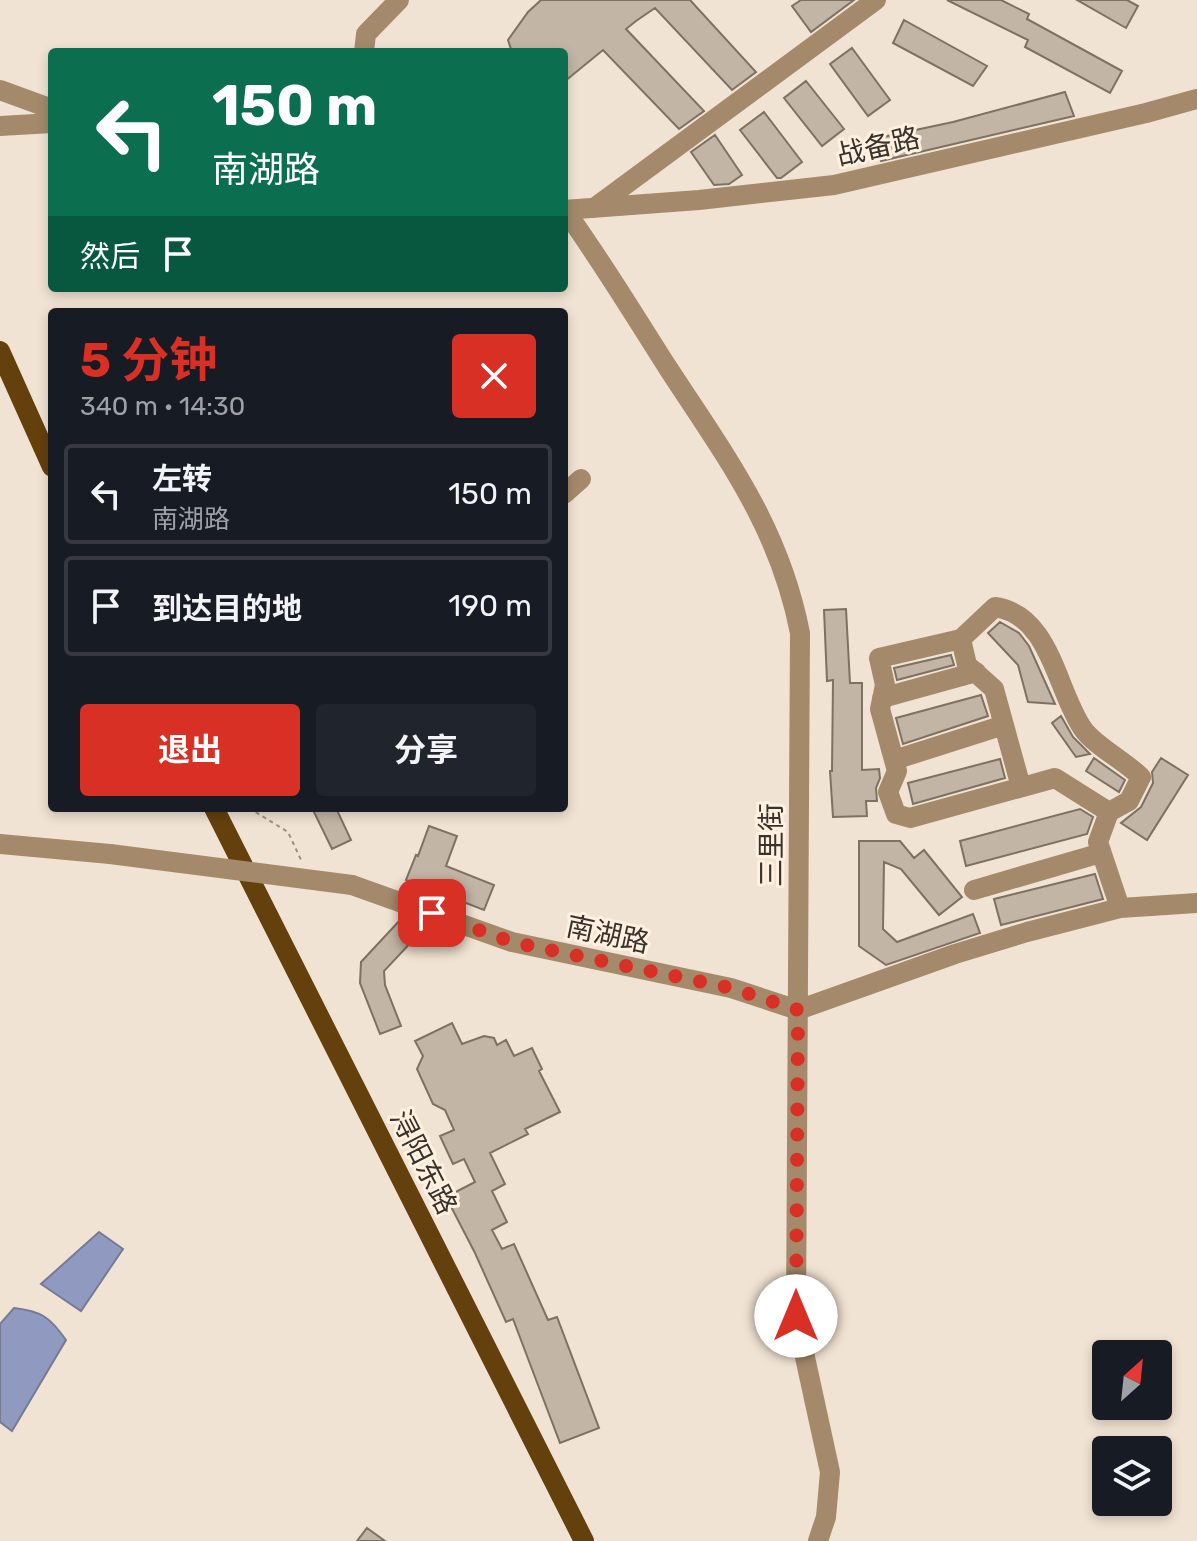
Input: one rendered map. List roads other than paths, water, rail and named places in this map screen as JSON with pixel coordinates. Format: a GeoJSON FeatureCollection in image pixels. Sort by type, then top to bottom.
{"type":"FeatureCollection","features":[{"type":"Feature","properties":{"kind":"main road"},"geometry":{"type":"LineString","coordinates":[[0,351],[48,458]]}},
{"type":"Feature","properties":{"kind":"main road","name":"浔阳东路"},"geometry":{"type":"LineString","coordinates":[[216,812],[584,1541]]}},
{"type":"Feature","properties":{"kind":"street"},"geometry":{"type":"LineString","coordinates":[[364,48],[366,34],[399,0]]}},
{"type":"Feature","properties":{"kind":"street"},"geometry":{"type":"LineString","coordinates":[[594,208],[876,0]]}},
{"type":"Feature","properties":{"kind":"street"},"geometry":{"type":"LineString","coordinates":[[0,90],[48,108]]}},
{"type":"Feature","properties":{"kind":"street","name":"战备路"},"geometry":{"type":"LineString","coordinates":[[568,210],[834,185],[1197,99]]}},
{"type":"Feature","properties":{"kind":"street"},"geometry":{"type":"LineString","coordinates":[[0,126],[48,123]]}},
{"type":"Feature","properties":{"kind":"street","name":"三里街"},"geometry":{"type":"LineString","coordinates":[[568,216],[730,460],[772,539],[792,594],[800,633],[796,1316],[830,1472],[826,1517],[818,1541]]}},
{"type":"Feature","properties":{"kind":"street"},"geometry":{"type":"LineString","coordinates":[[568,490],[581,479]]}},
{"type":"Feature","properties":{"kind":"street"},"geometry":{"type":"LineString","coordinates":[[1109,812],[1055,778],[910,818],[896,814],[888,792],[897,771],[880,709],[885,685],[879,658],[961,639],[995,607],[1011,609],[1039,637],[1046,645],[1061,687],[1084,730],[1141,777],[1129,801],[1109,812],[1098,842],[1120,908]]}},
{"type":"Feature","properties":{"kind":"street"},"geometry":{"type":"LineString","coordinates":[[961,639],[967,665],[994,689],[1021,787]]}},
{"type":"Feature","properties":{"kind":"street"},"geometry":{"type":"LineString","coordinates":[[882,698],[976,672]]}},
{"type":"Feature","properties":{"kind":"street"},"geometry":{"type":"LineString","coordinates":[[894,760],[1004,725]]}},
{"type":"Feature","properties":{"kind":"street","name":"南湖路"},"geometry":{"type":"LineString","coordinates":[[0,844],[110,854],[352,885],[512,942],[731,988],[798,1010]]}},
{"type":"Feature","properties":{"kind":"street"},"geometry":{"type":"LineString","coordinates":[[974,890],[1101,853]]}},
{"type":"Feature","properties":{"kind":"street"},"geometry":{"type":"LineString","coordinates":[[798,1010],[955,954],[1120,908],[1197,903]]}},
{"type":"Feature","properties":{"kind":"water"},"geometry":{"type":"Polygon","coordinates":[[[99,1232],[123,1249],[81,1311],[41,1284],[99,1232]]]}},
{"type":"Feature","properties":{"kind":"water"},"geometry":{"type":"Polygon","coordinates":[[[14,1308],[44,1316],[66,1340],[12,1431],[0,1422],[0,1324],[14,1308]]]}}]}
